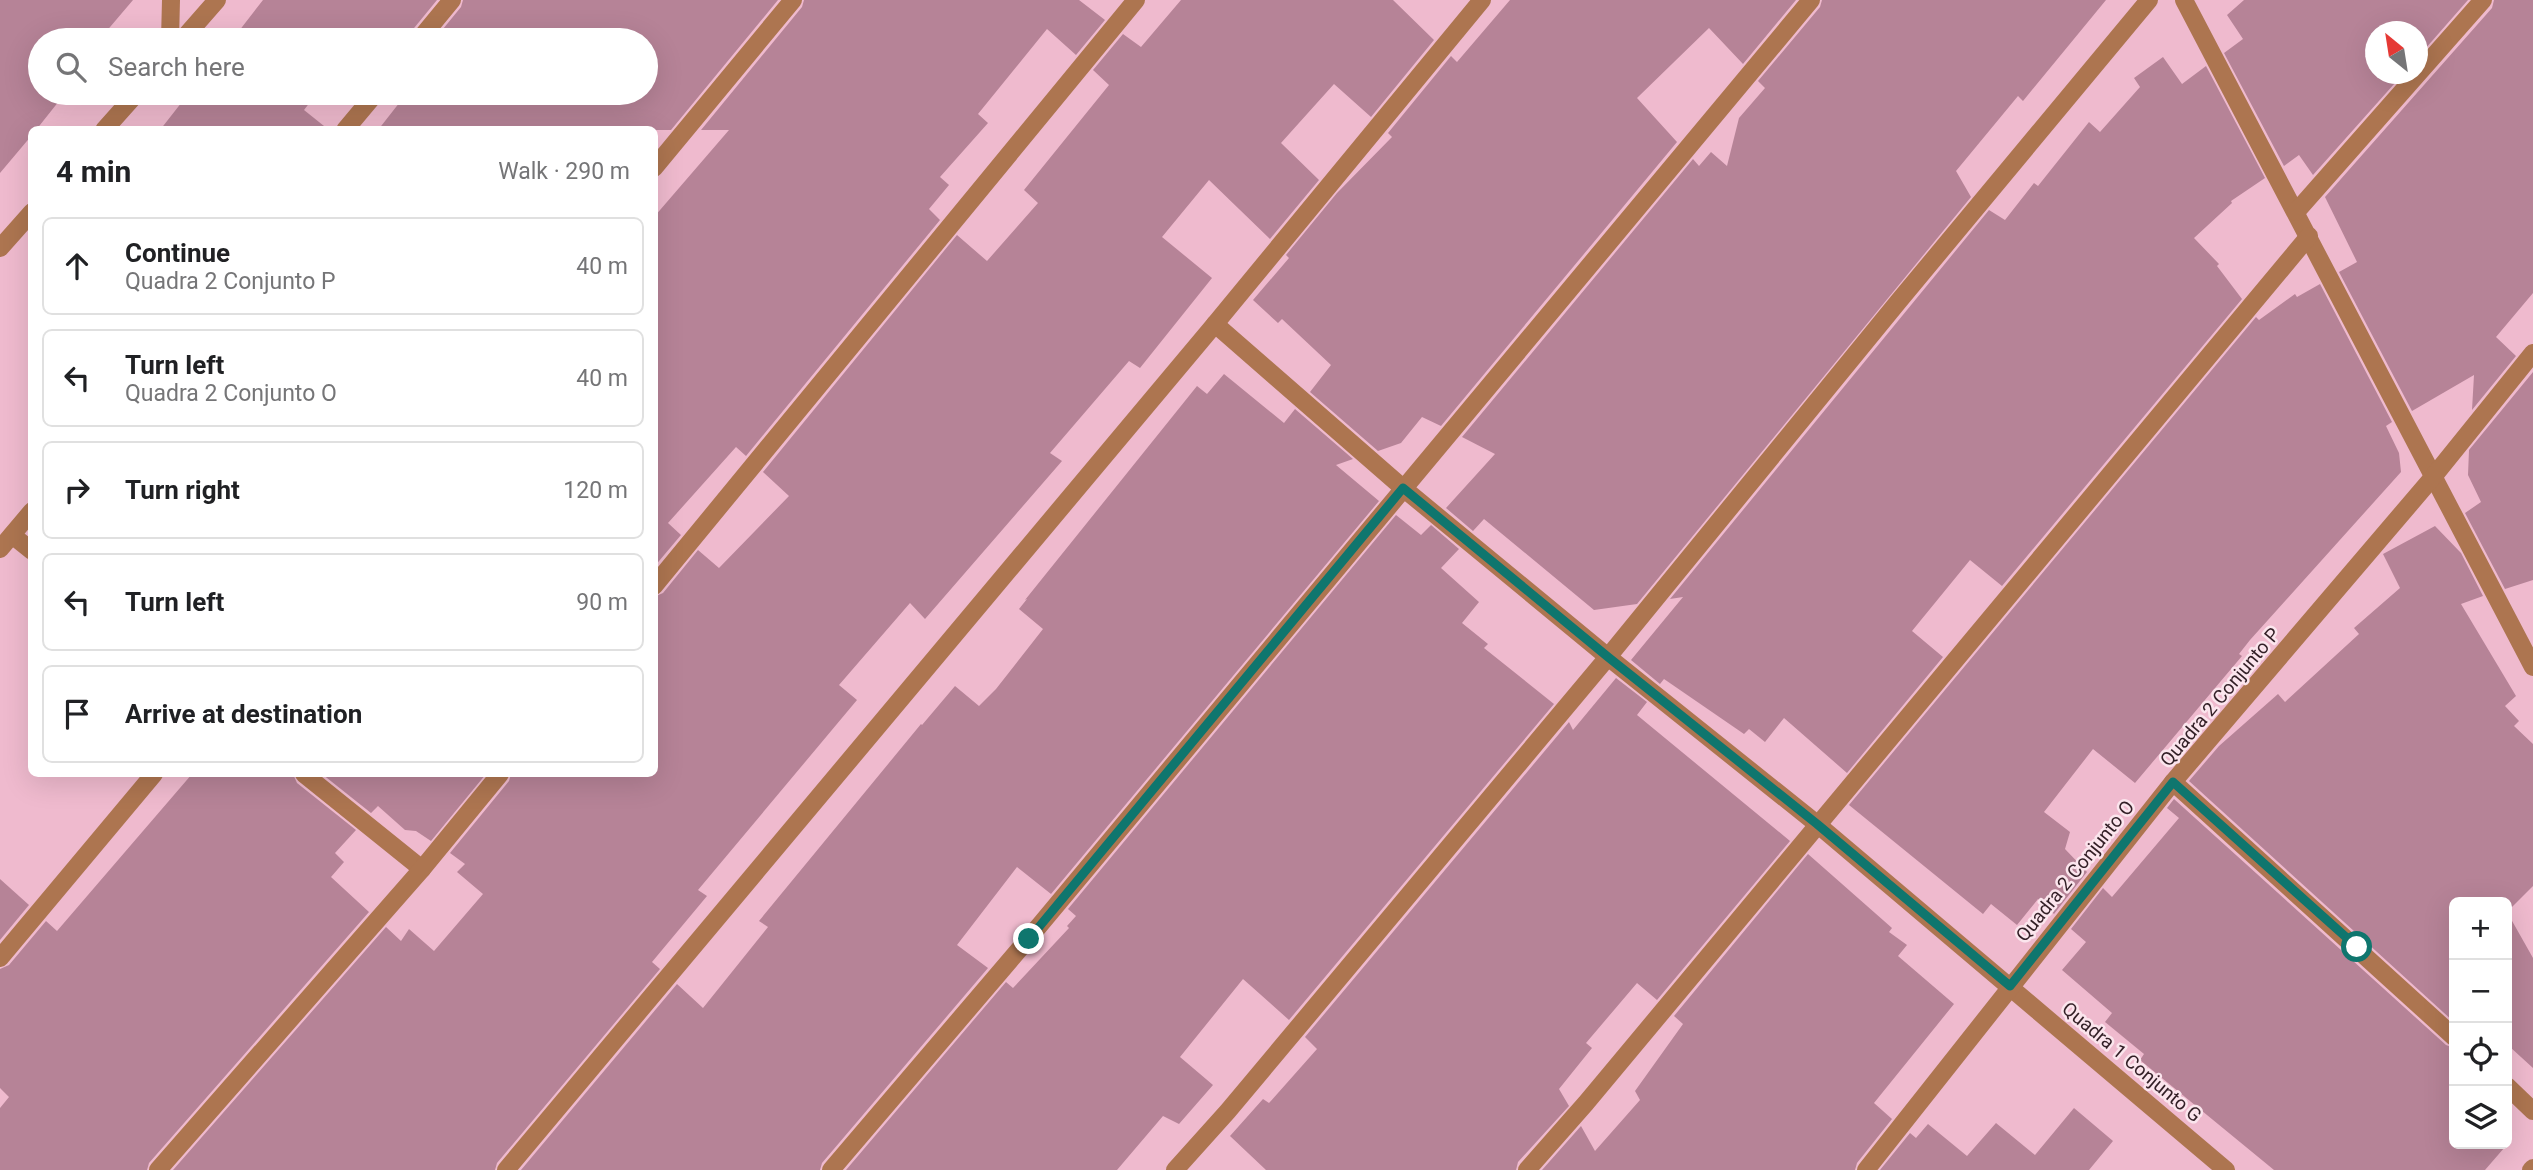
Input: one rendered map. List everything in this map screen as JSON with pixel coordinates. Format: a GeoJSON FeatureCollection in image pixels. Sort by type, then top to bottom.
{"type":"FeatureCollection","features":[{"type":"Feature","properties":{"kind":"street"},"geometry":{"type":"LineString","coordinates":[[170,28],[171,0]]}},
{"type":"Feature","properties":{"kind":"street"},"geometry":{"type":"LineString","coordinates":[[192,28],[217,0]]}},
{"type":"Feature","properties":{"kind":"street"},"geometry":{"type":"LineString","coordinates":[[429,28],[452,0]]}},
{"type":"Feature","properties":{"kind":"street"},"geometry":{"type":"LineString","coordinates":[[658,163],[793,0]]}},
{"type":"Feature","properties":{"kind":"street"},"geometry":{"type":"LineString","coordinates":[[658,581],[1136,0]]}},
{"type":"Feature","properties":{"kind":"street"},"geometry":{"type":"LineString","coordinates":[[506,1170],[1215,324],[1482,0]]}},
{"type":"Feature","properties":{"kind":"street"},"geometry":{"type":"LineString","coordinates":[[831,1170],[1029,939],[1811,0]]}},
{"type":"Feature","properties":{"kind":"street"},"geometry":{"type":"LineString","coordinates":[[1175,1170],[1228,1111],[1608,657],[2149,0]]}},
{"type":"Feature","properties":{"kind":"street"},"geometry":{"type":"LineString","coordinates":[[2184,0],[2533,667]]}},
{"type":"Feature","properties":{"kind":"street"},"geometry":{"type":"LineString","coordinates":[[2296,212],[2483,0]]}},
{"type":"Feature","properties":{"kind":"street"},"geometry":{"type":"LineString","coordinates":[[107,126],[126,105]]}},
{"type":"Feature","properties":{"kind":"street"},"geometry":{"type":"LineString","coordinates":[[348,126],[366,105]]}},
{"type":"Feature","properties":{"kind":"street"},"geometry":{"type":"LineString","coordinates":[[0,248],[28,216]]}},
{"type":"Feature","properties":{"kind":"street"},"geometry":{"type":"LineString","coordinates":[[1527,1170],[1586,1103],[2309,236]]}},
{"type":"Feature","properties":{"kind":"street","name":"Quadra 1 Conjunto G"},"geometry":{"type":"LineString","coordinates":[[1215,324],[1403,488],[1817,824],[2227,1170]]}},
{"type":"Feature","properties":{"kind":"street","name":"Quadra 2 Conjunto P"},"geometry":{"type":"LineString","coordinates":[[2449,1032],[2173,782],[2433,478],[2533,354]]}},
{"type":"Feature","properties":{"kind":"street"},"geometry":{"type":"LineString","coordinates":[[0,549],[28,516]]}},
{"type":"Feature","properties":{"kind":"street"},"geometry":{"type":"LineString","coordinates":[[12,534],[28,548]]}},
{"type":"Feature","properties":{"kind":"street"},"geometry":{"type":"LineString","coordinates":[[0,958],[151,777]]}},
{"type":"Feature","properties":{"kind":"street"},"geometry":{"type":"LineString","coordinates":[[308,777],[422,869]]}},
{"type":"Feature","properties":{"kind":"street"},"geometry":{"type":"LineString","coordinates":[[158,1170],[422,869],[498,777]]}},
{"type":"Feature","properties":{"kind":"street","name":"Quadra 2 Conjunto O"},"geometry":{"type":"LineString","coordinates":[[1866,1170],[2173,782]]}},
{"type":"Feature","properties":{"kind":"street"},"geometry":{"type":"LineString","coordinates":[[2512,1091],[2533,1111]]}},
{"type":"Feature","properties":{"kind":"building"},"geometry":{"type":"Polygon","coordinates":[[[0,0],[133,0],[109,28],[28,28],[28,105],[56,105],[39,126],[28,126],[28,140],[0,173],[0,0]]]}},
{"type":"Feature","properties":{"kind":"building"},"geometry":{"type":"Polygon","coordinates":[[[263,0],[437,0],[414,28],[241,28],[263,0]]]}},
{"type":"Feature","properties":{"kind":"building"},"geometry":{"type":"Polygon","coordinates":[[[463,0],[778,0],[671,130],[658,130],[658,126],[381,126],[398,105],[658,105],[658,28],[444,28],[461,7],[463,0]]]}},
{"type":"Feature","properties":{"kind":"building"},"geometry":{"type":"Polygon","coordinates":[[[804,0],[1079,0],[1105,20],[1076,55],[1047,29],[978,114],[988,123],[940,177],[949,185],[929,209],[940,220],[746,456],[736,447],[668,523],[681,535],[658,562],[658,212],[729,130],[701,130],[802,7],[804,0]]]}},
{"type":"Feature","properties":{"kind":"building"},"geometry":{"type":"Polygon","coordinates":[[[1181,0],[1393,0],[1434,40],[1371,117],[1334,84],[1281,143],[1319,180],[1270,239],[1209,180],[1162,237],[1212,278],[1140,368],[1129,361],[1050,453],[1062,461],[925,619],[910,603],[839,685],[857,700],[698,890],[707,896],[652,962],[660,969],[497,1163],[495,1170],[173,1170],[386,927],[401,941],[409,929],[434,951],[483,894],[457,872],[465,864],[450,853],[510,777],[658,777],[658,595],[663,593],[698,550],[719,568],[789,496],[763,472],[957,235],[987,261],[1038,203],[1024,190],[1109,85],[1093,70],[1123,34],[1141,47],[1181,0]]]}},
{"type":"Feature","properties":{"kind":"building"},"geometry":{"type":"Polygon","coordinates":[[[1510,0],[1796,0],[1743,64],[1709,28],[1637,98],[1677,142],[1441,426],[1422,417],[1401,443],[1378,451],[1310,392],[1331,365],[1282,319],[1278,323],[1253,300],[1289,258],[1286,255],[1337,193],[1392,137],[1388,133],[1451,56],[1457,62],[1510,0]]]}},
{"type":"Feature","properties":{"kind":"building"},"geometry":{"type":"Polygon","coordinates":[[[1822,0],[2106,0],[2023,101],[2018,96],[1956,171],[1971,197],[1637,604],[1594,610],[1484,519],[1473,531],[1446,508],[1495,454],[1462,437],[1693,159],[1699,166],[1711,152],[1727,166],[1739,118],[1765,88],[1758,81],[1820,7],[1822,0]]]}},
{"type":"Feature","properties":{"kind":"building"},"geometry":{"type":"Polygon","coordinates":[[[2244,0],[2468,0],[2428,46],[2428,21],[2365,21],[2365,84],[2394,84],[2313,175],[2299,155],[2284,166],[2224,53],[2243,39],[2227,15],[2244,0]]]}},
{"type":"Feature","properties":{"kind":"building"},"geometry":{"type":"Polygon","coordinates":[[[2494,0],[2533,0],[2533,293],[2496,337],[2516,356],[2472,410],[2474,375],[2412,411],[2339,272],[2357,262],[2325,197],[2425,84],[2428,84],[2428,80],[2492,8],[2494,0]]]}},
{"type":"Feature","properties":{"kind":"building"},"geometry":{"type":"Polygon","coordinates":[[[2163,57],[2182,84],[2206,66],[2265,178],[2231,201],[2232,203],[2194,238],[2219,264],[2217,266],[2242,299],[2002,586],[1970,560],[1912,631],[1943,657],[1847,773],[1784,718],[1765,742],[1749,729],[1744,734],[1664,679],[1660,684],[1631,660],[1683,597],[1670,599],[1989,210],[2005,220],[2034,183],[2038,186],[2089,122],[2100,132],[2140,87],[2134,78],[2163,57]]]}},
{"type":"Feature","properties":{"kind":"building"},"geometry":{"type":"Polygon","coordinates":[[[180,105],[308,105],[304,110],[324,126],[163,126],[180,105]]]}},
{"type":"Feature","properties":{"kind":"building"},"geometry":{"type":"Polygon","coordinates":[[[2320,284],[2392,422],[2386,426],[2399,453],[2401,472],[2250,640],[2239,654],[2242,656],[2135,783],[2093,749],[2044,812],[2070,832],[2065,849],[2087,872],[2054,914],[2038,899],[2017,925],[1991,904],[1983,914],[1849,805],[2256,317],[2259,320],[2295,294],[2297,297],[2320,284]]]}},
{"type":"Feature","properties":{"kind":"building"},"geometry":{"type":"Polygon","coordinates":[[[2533,372],[2533,580],[2505,589],[2465,513],[2481,502],[2468,475],[2469,450],[2533,372]]]}},
{"type":"Feature","properties":{"kind":"building"},"geometry":{"type":"Polygon","coordinates":[[[1224,374],[1284,423],[1295,409],[1353,459],[1336,465],[1379,501],[1051,894],[1017,867],[957,945],[988,968],[822,1163],[820,1170],[521,1170],[677,984],[703,1008],[768,927],[759,921],[955,686],[979,706],[996,689],[1043,629],[1019,609],[1027,599],[1025,600],[1197,386],[1207,394],[1224,374]]]}},
{"type":"Feature","properties":{"kind":"building"},"geometry":{"type":"Polygon","coordinates":[[[1396,515],[1421,535],[1431,525],[1459,549],[1441,568],[1479,602],[1462,623],[1488,644],[1484,648],[1554,704],[1289,1020],[1243,979],[1180,1057],[1213,1085],[1179,1124],[1163,1116],[1117,1170],[846,1170],[1006,982],[1013,988],[1069,928],[1067,926],[1076,916],[1068,909],[1396,515]]]}},
{"type":"Feature","properties":{"kind":"building"},"geometry":{"type":"Polygon","coordinates":[[[2435,526],[2461,553],[2483,596],[2461,604],[2516,696],[2505,706],[2519,721],[2514,726],[2533,744],[2533,886],[2512,907],[2512,897],[2449,897],[2449,1017],[2189,781],[2219,746],[2278,694],[2285,702],[2359,634],[2354,628],[2400,588],[2383,554],[2435,526]]]}},
{"type":"Feature","properties":{"kind":"building"},"geometry":{"type":"Polygon","coordinates":[[[1616,678],[1647,702],[1637,715],[1790,841],[1657,1000],[1637,983],[1586,1043],[1592,1048],[1559,1089],[1569,1106],[1518,1162],[1516,1170],[1266,1170],[1230,1136],[1263,1099],[1269,1103],[1317,1049],[1305,1037],[1569,722],[1573,730],[1616,678]]]}},
{"type":"Feature","properties":{"kind":"building"},"geometry":{"type":"Polygon","coordinates":[[[189,777],[294,777],[297,783],[356,830],[335,853],[344,862],[331,877],[369,912],[149,1163],[147,1170],[0,1170],[0,1108],[9,1097],[0,1088],[0,969],[9,965],[46,921],[57,931],[189,777]]]}},
{"type":"Feature","properties":{"kind":"building"},"geometry":{"type":"Polygon","coordinates":[[[326,777],[484,777],[431,841],[416,831],[405,830],[378,806],[371,813],[326,777]]]}},
{"type":"Feature","properties":{"kind":"building"},"geometry":{"type":"Polygon","coordinates":[[[2174,799],[2449,1046],[2449,1149],[2503,1149],[2485,1170],[2274,1170],[2140,1060],[2144,1054],[2105,1022],[2112,1013],[2062,970],[2086,942],[2071,929],[2103,888],[2112,897],[2179,818],[2167,808],[2174,799]]]}},
{"type":"Feature","properties":{"kind":"building"},"geometry":{"type":"Polygon","coordinates":[[[1808,854],[1892,928],[1889,932],[1907,945],[1898,956],[1954,1004],[1874,1103],[1892,1119],[1857,1163],[1855,1170],[1542,1170],[1581,1126],[1595,1151],[1640,1100],[1635,1091],[1683,1024],[1674,1016],[1808,854]]]}},
{"type":"Feature","properties":{"kind":"building"},"geometry":{"type":"Polygon","coordinates":[[[0,879],[29,905],[0,940],[0,879]]]}},
{"type":"Feature","properties":{"kind":"building"},"geometry":{"type":"Polygon","coordinates":[[[2512,921],[2533,958],[2533,1068],[2512,1049],[2512,921]]]}},
{"type":"Feature","properties":{"kind":"building"},"geometry":{"type":"Polygon","coordinates":[[[2074,1108],[2113,1141],[2089,1170],[1880,1170],[1910,1133],[1916,1138],[1928,1124],[1967,1156],[1996,1123],[2035,1155],[2074,1108]]]}},
{"type":"Feature","properties":{"kind":"route"},"geometry":{"type":"LineString","coordinates":[[1029,939],[1403,488],[1817,824],[2010,986],[2173,782],[2357,947]]}}]}
